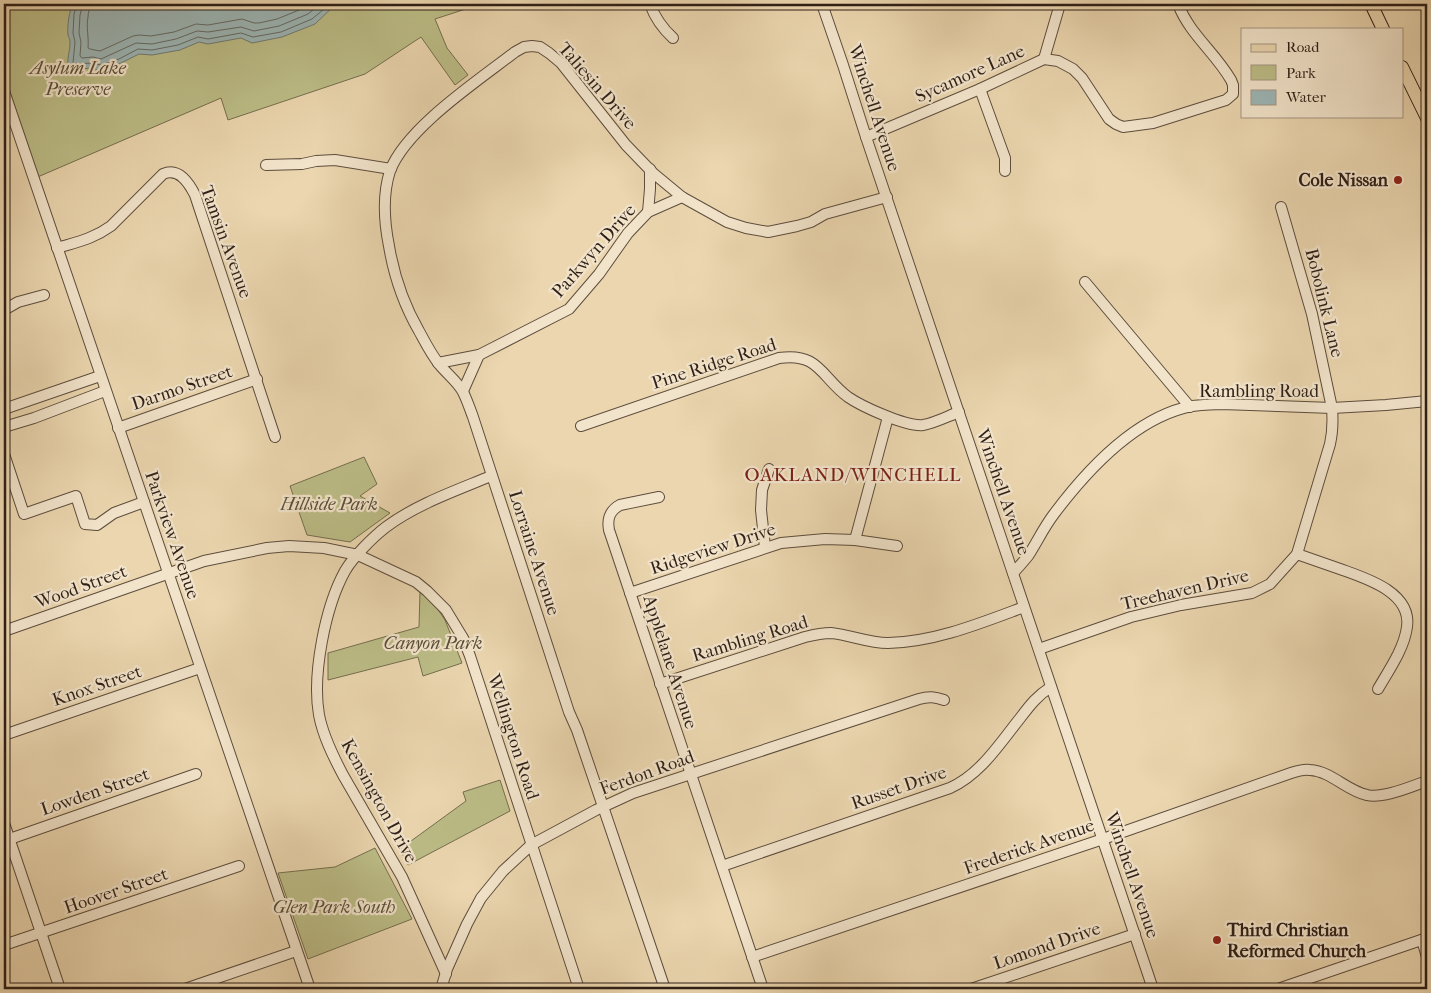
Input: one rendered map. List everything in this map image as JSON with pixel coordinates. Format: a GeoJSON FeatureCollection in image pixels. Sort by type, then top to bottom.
{"type":"FeatureCollection","features":[{"type":"Feature","properties":{"kind":"main road"},"geometry":{"type":"LineString","coordinates":[[1371,4],[1383,28]]}},
{"type":"Feature","properties":{"kind":"main road"},"geometry":{"type":"LineString","coordinates":[[1404,71],[1427,118]]}},
{"type":"Feature","properties":{"kind":"street"},"geometry":{"type":"LineString","coordinates":[[650,4],[658,23],[673,38]]}},
{"type":"Feature","properties":{"kind":"street","name":"Winchell Avenue"},"geometry":{"type":"LineString","coordinates":[[822,4],[1154,989]]}},
{"type":"Feature","properties":{"kind":"street"},"geometry":{"type":"LineString","coordinates":[[1044,59],[1060,4]]}},
{"type":"Feature","properties":{"kind":"street","name":"Sycamore Lane"},"geometry":{"type":"LineString","coordinates":[[866,137],[980,89],[1044,59],[1058,61],[1073,69],[1082,78],[1109,119],[1123,128],[1153,123],[1230,99],[1233,94],[1233,85],[1228,74],[1190,28],[1178,4]]}},
{"type":"Feature","properties":{"kind":"street","name":"Taliesin Drive"},"geometry":{"type":"LineString","coordinates":[[410,138],[448,104],[507,58],[524,47],[540,47],[560,63],[626,145],[682,197]]}},
{"type":"Feature","properties":{"kind":"street"},"geometry":{"type":"LineString","coordinates":[[980,89],[1005,158],[1005,171]]}},
{"type":"Feature","properties":{"kind":"street","name":"Parkview Avenue"},"geometry":{"type":"LineString","coordinates":[[4,91],[310,989]]}},
{"type":"Feature","properties":{"kind":"street","name":"Lorraine Avenue"},"geometry":{"type":"LineString","coordinates":[[410,138],[391,169],[388,180],[384,210],[392,264],[408,310],[418,331],[438,363],[463,391],[473,417],[569,712],[577,730],[665,989]]}},
{"type":"Feature","properties":{"kind":"street"},"geometry":{"type":"LineString","coordinates":[[266,165],[302,164],[335,160],[391,169]]}},
{"type":"Feature","properties":{"kind":"street"},"geometry":{"type":"LineString","coordinates":[[648,212],[650,169]]}},
{"type":"Feature","properties":{"kind":"street","name":"Tamsin Avenue"},"geometry":{"type":"LineString","coordinates":[[56,248],[94,237],[111,226],[163,174],[172,173],[180,176],[190,186],[195,195],[275,437]]}},
{"type":"Feature","properties":{"kind":"street"},"geometry":{"type":"LineString","coordinates":[[682,197],[727,222],[768,232],[811,222],[825,214],[887,197]]}},
{"type":"Feature","properties":{"kind":"street","name":"Parkwyn Drive"},"geometry":{"type":"LineString","coordinates":[[438,363],[479,355],[570,309],[599,274],[628,233],[648,212],[682,197]]}},
{"type":"Feature","properties":{"kind":"street","name":"Bobolink Lane"},"geometry":{"type":"LineString","coordinates":[[1281,207],[1312,314],[1332,408]]}},
{"type":"Feature","properties":{"kind":"street"},"geometry":{"type":"LineString","coordinates":[[1085,282],[1190,407]]}},
{"type":"Feature","properties":{"kind":"street"},"geometry":{"type":"LineString","coordinates":[[4,310],[18,302],[44,295]]}},
{"type":"Feature","properties":{"kind":"street"},"geometry":{"type":"LineString","coordinates":[[463,391],[479,355]]}},
{"type":"Feature","properties":{"kind":"street","name":"Pine Ridge Road"},"geometry":{"type":"LineString","coordinates":[[581,426],[789,356],[799,357],[813,363],[848,396],[888,417],[923,425],[959,412]]}},
{"type":"Feature","properties":{"kind":"street"},"geometry":{"type":"LineString","coordinates":[[4,409],[100,376]]}},
{"type":"Feature","properties":{"kind":"street","name":"Darmo Street"},"geometry":{"type":"LineString","coordinates":[[118,428],[256,379]]}},
{"type":"Feature","properties":{"kind":"street"},"geometry":{"type":"LineString","coordinates":[[4,427],[34,418],[105,391]]}},
{"type":"Feature","properties":{"kind":"street"},"geometry":{"type":"LineString","coordinates":[[28,400],[34,418]]}},
{"type":"Feature","properties":{"kind":"street","name":"Rambling Road"},"geometry":{"type":"LineString","coordinates":[[1013,573],[1027,557],[1053,516],[1080,480],[1112,449],[1157,418],[1190,407],[1222,404],[1332,408],[1427,401]]}},
{"type":"Feature","properties":{"kind":"street","name":"Treehaven Drive"},"geometry":{"type":"LineString","coordinates":[[1039,649],[1131,617],[1181,605],[1252,593],[1270,584],[1296,554],[1330,444],[1333,430],[1332,408]]}},
{"type":"Feature","properties":{"kind":"street"},"geometry":{"type":"LineString","coordinates":[[855,540],[888,417]]}},
{"type":"Feature","properties":{"kind":"street"},"geometry":{"type":"LineString","coordinates":[[4,454],[24,514],[76,496],[85,524],[96,525],[114,513],[144,502]]}},
{"type":"Feature","properties":{"kind":"street"},"geometry":{"type":"LineString","coordinates":[[765,547],[761,510],[762,490],[769,469]]}},
{"type":"Feature","properties":{"kind":"street","name":"Kensington Drive"},"geometry":{"type":"LineString","coordinates":[[446,974],[402,877],[334,758],[319,715],[319,667],[324,629],[337,587],[346,570],[374,537],[397,519],[440,497],[491,476]]}},
{"type":"Feature","properties":{"kind":"street","name":"Applelane Avenue"},"geometry":{"type":"LineString","coordinates":[[659,497],[620,505],[615,508],[609,515],[608,530],[763,989]]}},
{"type":"Feature","properties":{"kind":"street","name":"Ridgeview Drive"},"geometry":{"type":"LineString","coordinates":[[630,593],[765,547],[794,541],[855,540],[897,546]]}},
{"type":"Feature","properties":{"kind":"street","name":"Wellington Road"},"geometry":{"type":"LineString","coordinates":[[169,573],[222,556],[268,548],[289,546],[324,548],[358,555],[416,582],[437,600],[446,610],[463,638],[470,656],[579,989]]}},
{"type":"Feature","properties":{"kind":"street"},"geometry":{"type":"LineString","coordinates":[[1296,554],[1374,581],[1390,592],[1404,607],[1408,623],[1406,635],[1378,690]]}},
{"type":"Feature","properties":{"kind":"street","name":"Wood Street"},"geometry":{"type":"LineString","coordinates":[[4,631],[169,573]]}},
{"type":"Feature","properties":{"kind":"street","name":"Rambling Road"},"geometry":{"type":"LineString","coordinates":[[660,684],[819,634],[831,633],[870,642],[916,641],[972,626],[1024,607]]}},
{"type":"Feature","properties":{"kind":"street","name":"Knox Street"},"geometry":{"type":"LineString","coordinates":[[4,735],[200,668]]}},
{"type":"Feature","properties":{"kind":"street","name":"Russet Drive"},"geometry":{"type":"LineString","coordinates":[[722,866],[960,784],[983,764],[1038,696],[1051,687]]}},
{"type":"Feature","properties":{"kind":"street","name":"Ferdon Road"},"geometry":{"type":"LineString","coordinates":[[442,989],[446,974],[463,933],[481,898],[503,871],[532,845],[603,807],[634,793],[919,698],[928,696],[944,700]]}},
{"type":"Feature","properties":{"kind":"street","name":"Frederick Avenue"},"geometry":{"type":"LineString","coordinates":[[752,957],[1301,770],[1318,771],[1354,791],[1368,796],[1388,793],[1427,781]]}},
{"type":"Feature","properties":{"kind":"street","name":"Lowden Street"},"geometry":{"type":"LineString","coordinates":[[6,840],[196,774]]}},
{"type":"Feature","properties":{"kind":"street"},"geometry":{"type":"LineString","coordinates":[[4,823],[6,840],[41,932],[60,989]]}},
{"type":"Feature","properties":{"kind":"street","name":"Hoover Street"},"geometry":{"type":"LineString","coordinates":[[4,945],[238,866]]}},
{"type":"Feature","properties":{"kind":"street","name":"Lomond Drive"},"geometry":{"type":"LineString","coordinates":[[971,989],[1135,934]]}},
{"type":"Feature","properties":{"kind":"street"},"geometry":{"type":"LineString","coordinates":[[1278,989],[1424,939],[1427,957]]}},
{"type":"Feature","properties":{"kind":"street"},"geometry":{"type":"LineString","coordinates":[[185,989],[296,951]]}},
{"type":"Feature","properties":{"kind":"green space","name":"Asylum Lake Preserve"},"geometry":{"type":"Polygon","coordinates":[[[4,4],[481,4],[435,19],[447,48],[468,75],[455,85],[421,37],[365,74],[228,120],[221,98],[33,179],[4,92],[4,4]]]}},
{"type":"Feature","properties":{"kind":"green space","name":"Hillside Park"},"geometry":{"type":"Polygon","coordinates":[[[364,457],[377,484],[360,496],[390,513],[350,542],[307,535],[290,486],[364,457]]]}},
{"type":"Feature","properties":{"kind":"green space","name":"Canyon Park"},"geometry":{"type":"Polygon","coordinates":[[[420,591],[435,605],[445,620],[462,663],[423,676],[418,657],[328,680],[328,653],[419,627],[420,591]]]}},
{"type":"Feature","properties":{"kind":"green space"},"geometry":{"type":"Polygon","coordinates":[[[500,780],[510,811],[408,865],[400,849],[466,801],[463,792],[500,780]]]}},
{"type":"Feature","properties":{"kind":"green space","name":"Glen Park South"},"geometry":{"type":"Polygon","coordinates":[[[375,848],[412,919],[308,959],[278,873],[335,867],[375,848]]]}},
{"type":"Feature","properties":{"kind":"water"},"geometry":{"type":"Polygon","coordinates":[[[73,4],[336,4],[315,24],[282,37],[252,43],[241,38],[208,44],[199,42],[180,50],[152,55],[139,54],[101,71],[92,68],[69,70],[70,39],[68,28],[69,15],[73,4]]]}},
{"type":"Feature","properties":{"kind":"place","name":"Cole Nissan"},"geometry":{"type":"Point","coordinates":[1398,180]}},
{"type":"Feature","properties":{"kind":"place","name":"Third Christian Reformed Church"},"geometry":{"type":"Point","coordinates":[1217,940]}},
{"type":"Feature","properties":{"kind":"district","name":"OAKLAND/WINCHELL"},"geometry":{"type":"Point","coordinates":[853,475]}}]}
